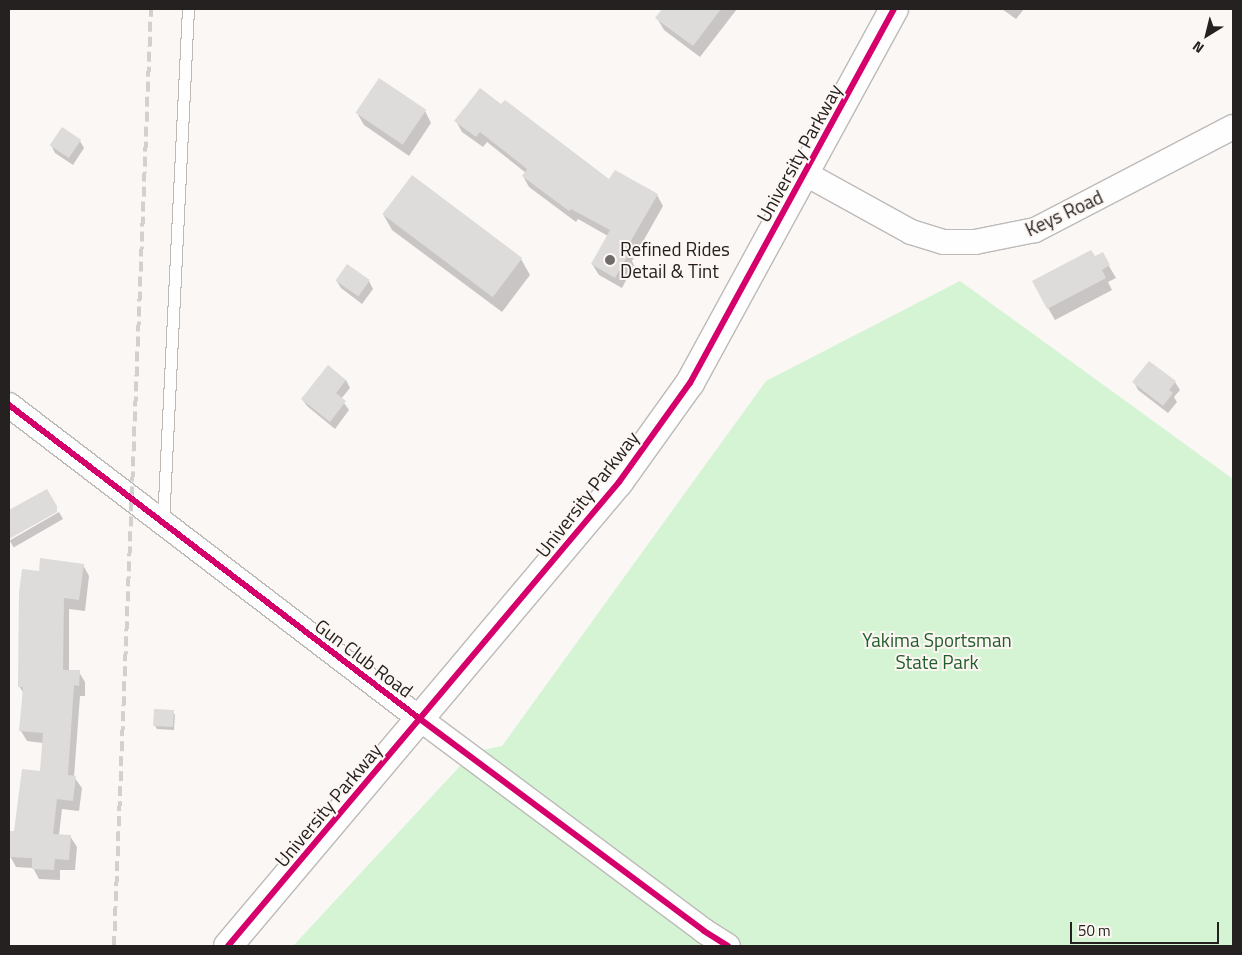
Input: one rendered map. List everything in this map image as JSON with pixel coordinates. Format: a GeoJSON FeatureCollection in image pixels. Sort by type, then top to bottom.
{"type":"FeatureCollection","features":[{"type":"Feature","properties":{"kind":"main road","name":"University Parkway"},"geometry":{"type":"LineString","coordinates":[[228,946],[619,482],[690,382],[806,174],[894,9]]}},
{"type":"Feature","properties":{"kind":"street","name":"Keys Road"},"geometry":{"type":"LineString","coordinates":[[806,174],[911,232],[944,242],[975,242],[1035,230],[1233,127]]}},
{"type":"Feature","properties":{"kind":"street","name":"Gun Club Road"},"geometry":{"type":"LineString","coordinates":[[9,405],[712,939],[728,946]]}},
{"type":"Feature","properties":{"kind":"lane"},"geometry":{"type":"LineString","coordinates":[[163,523],[188,9]]}},
{"type":"Feature","properties":{"kind":"green space","name":"Yakima Sportsman State Park"},"geometry":{"type":"Polygon","coordinates":[[[960,281],[1233,479],[1233,946],[293,946],[473,752],[502,746],[766,381],[960,281]]]}},
{"type":"Feature","properties":{"kind":"building"},"geometry":{"type":"Polygon","coordinates":[[[662,9],[721,9],[693,46],[655,18],[662,9]]]}},
{"type":"Feature","properties":{"kind":"building"},"geometry":{"type":"Polygon","coordinates":[[[379,78],[426,110],[403,145],[356,113],[379,78]]]}},
{"type":"Feature","properties":{"kind":"building"},"geometry":{"type":"Polygon","coordinates":[[[480,88],[501,104],[505,100],[609,179],[615,170],[658,194],[625,251],[629,253],[615,278],[591,264],[610,230],[571,209],[569,211],[522,176],[527,169],[480,132],[476,137],[454,121],[480,88]]]}},
{"type":"Feature","properties":{"kind":"building"},"geometry":{"type":"Polygon","coordinates":[[[62,127],[81,140],[69,158],[50,145],[62,127]]]}},
{"type":"Feature","properties":{"kind":"building"},"geometry":{"type":"Polygon","coordinates":[[[412,175],[522,258],[493,297],[383,214],[412,175]]]}},
{"type":"Feature","properties":{"kind":"building"},"geometry":{"type":"Polygon","coordinates":[[[1091,250],[1095,256],[1103,252],[1110,265],[1102,270],[1106,278],[1047,309],[1032,281],[1091,250]]]}},
{"type":"Feature","properties":{"kind":"building"},"geometry":{"type":"Polygon","coordinates":[[[347,264],[370,280],[358,296],[336,280],[347,264]]]}},
{"type":"Feature","properties":{"kind":"building"},"geometry":{"type":"Polygon","coordinates":[[[1149,361],[1176,381],[1169,390],[1173,393],[1163,406],[1132,382],[1149,361]]]}},
{"type":"Feature","properties":{"kind":"building"},"geometry":{"type":"Polygon","coordinates":[[[328,365],[346,380],[336,393],[346,401],[330,422],[301,399],[328,365]]]}},
{"type":"Feature","properties":{"kind":"building"},"geometry":{"type":"Polygon","coordinates":[[[47,489],[57,506],[57,512],[9,539],[9,510],[47,489]]]}},
{"type":"Feature","properties":{"kind":"building"},"geometry":{"type":"Polygon","coordinates":[[[40,558],[84,564],[79,600],[64,598],[63,670],[80,670],[79,686],[74,685],[68,775],[76,776],[73,801],[57,799],[53,834],[71,835],[69,860],[55,859],[54,870],[32,869],[32,858],[9,857],[10,831],[14,831],[22,769],[40,771],[43,733],[19,731],[23,687],[18,687],[19,592],[22,569],[39,571],[40,558]]]}},
{"type":"Feature","properties":{"kind":"building"},"geometry":{"type":"Polygon","coordinates":[[[154,709],[174,710],[173,727],[153,726],[154,709]]]}},
{"type":"Feature","properties":{"kind":"railway"},"geometry":{"type":"LineString","coordinates":[[114,946],[151,9]]}},
{"type":"Feature","properties":{"kind":"cycle path"},"geometry":{"type":"LineString","coordinates":[[228,946],[619,482],[690,383],[894,9]]}},
{"type":"Feature","properties":{"kind":"cycle path"},"geometry":{"type":"LineString","coordinates":[[9,405],[420,719],[704,931],[728,946]]}},
{"type":"Feature","properties":{"kind":"place","name":"Refined Rides Detail & Tint"},"geometry":{"type":"Point","coordinates":[610,260]}}]}
